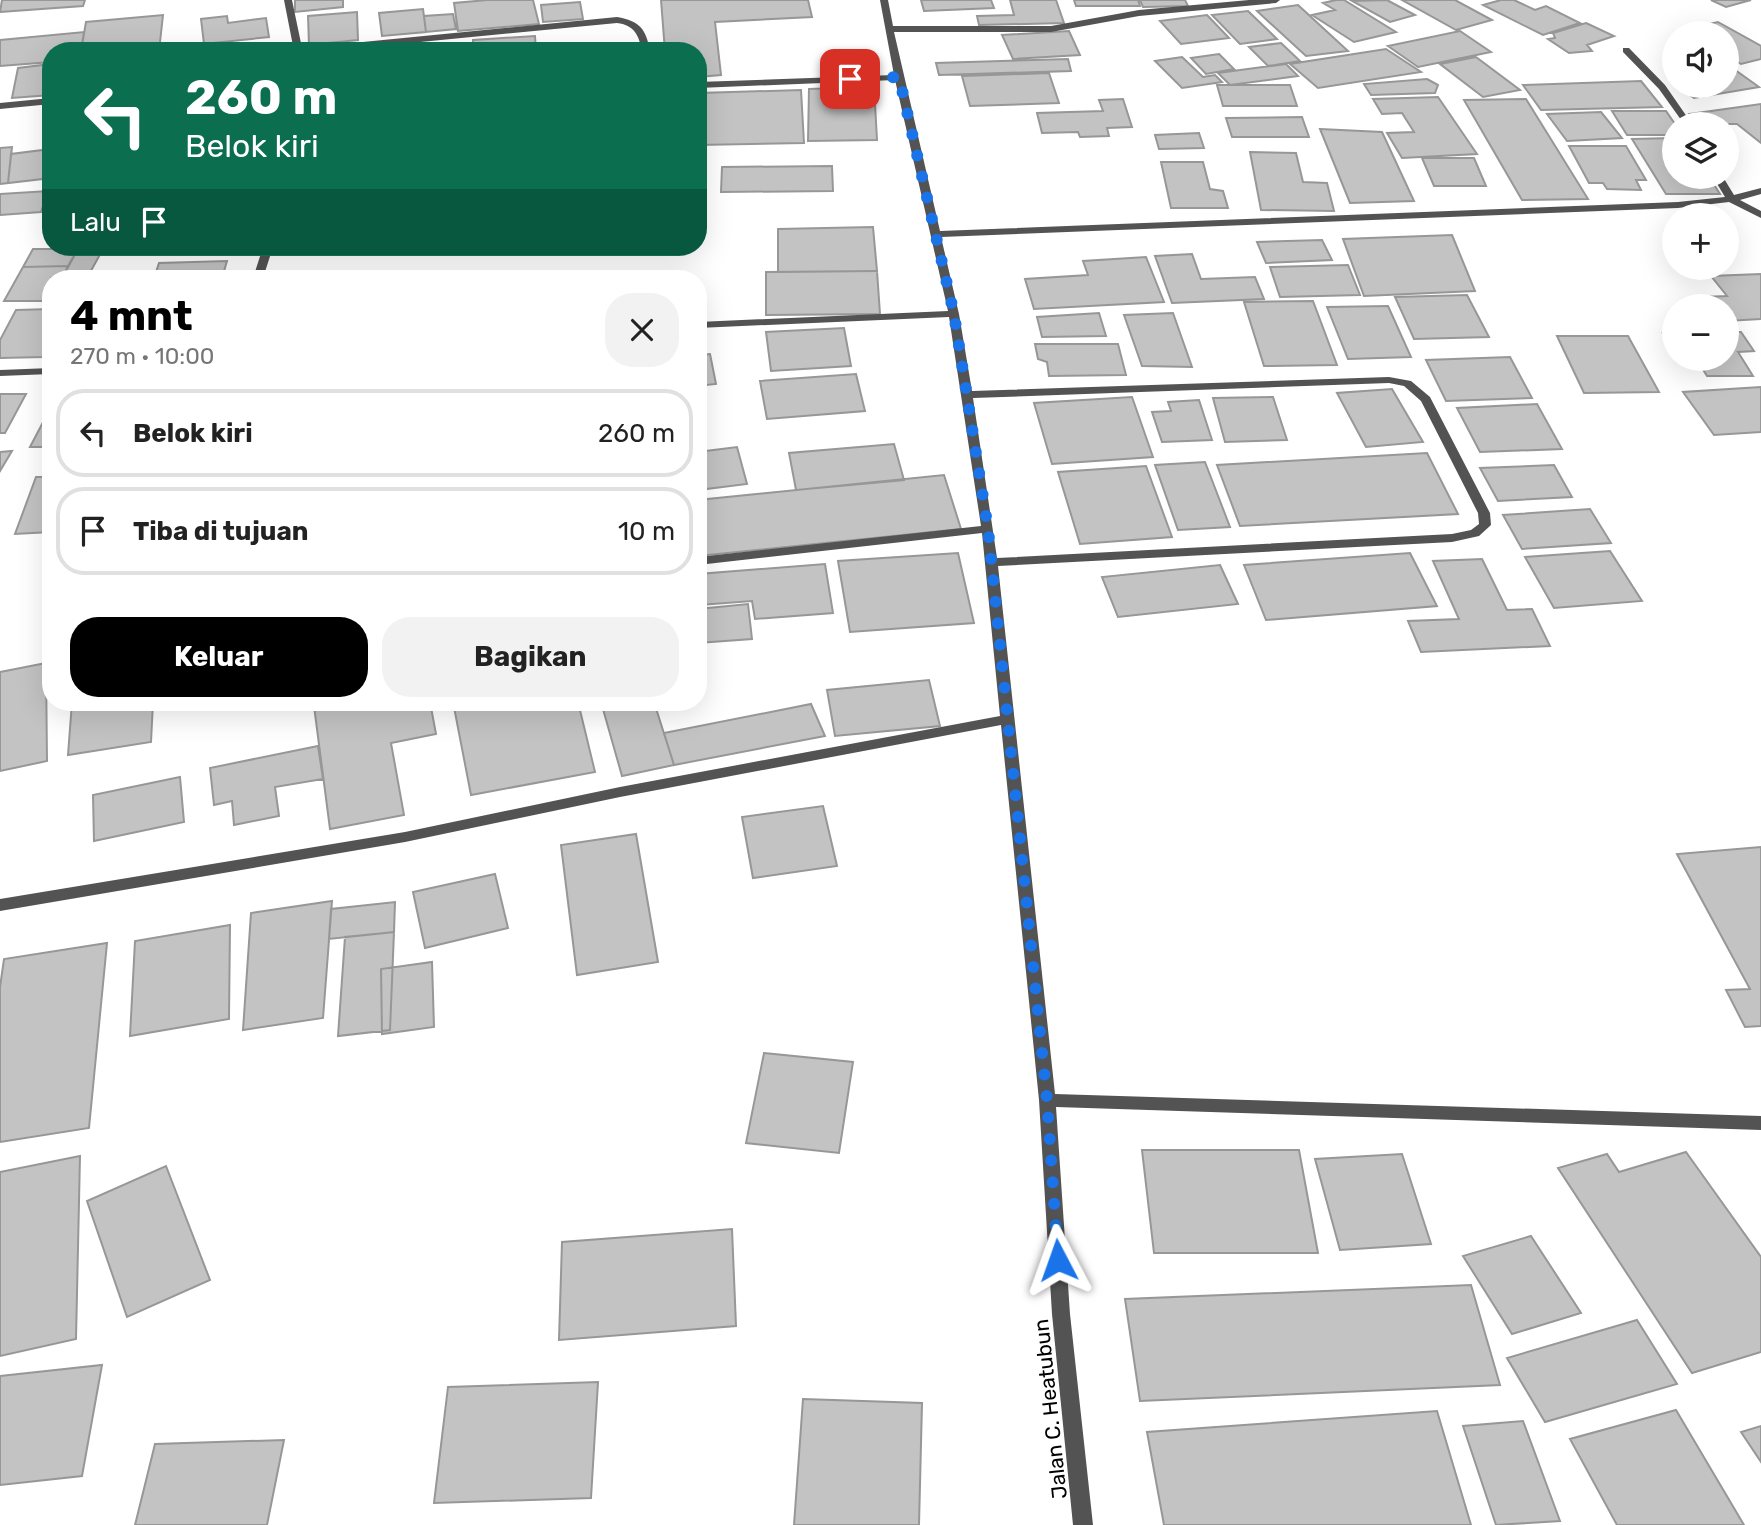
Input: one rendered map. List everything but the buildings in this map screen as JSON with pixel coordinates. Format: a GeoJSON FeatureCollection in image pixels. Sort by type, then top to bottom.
{"type":"FeatureCollection","features":[{"type":"Feature","properties":{"kind":"street"},"geometry":{"type":"LineString","coordinates":[[288,0],[296,42]]}},
{"type":"Feature","properties":{"kind":"street","name":"Jalan C. Heatubun"},"geometry":{"type":"LineString","coordinates":[[884,0],[899,77],[954,314],[988,529],[1047,1100],[1061,1314],[1083,1525]]}},
{"type":"Feature","properties":{"kind":"street"},"geometry":{"type":"LineString","coordinates":[[891,29],[1051,29],[1139,13],[1276,0]]}},
{"type":"Feature","properties":{"kind":"street"},"geometry":{"type":"LineString","coordinates":[[391,42],[617,20],[628,23],[643,33],[644,42]]}},
{"type":"Feature","properties":{"kind":"street"},"geometry":{"type":"LineString","coordinates":[[1626,50],[1662,87],[1680,112]]}},
{"type":"Feature","properties":{"kind":"street"},"geometry":{"type":"LineString","coordinates":[[707,85],[899,77]]}},
{"type":"Feature","properties":{"kind":"street"},"geometry":{"type":"LineString","coordinates":[[0,106],[42,102]]}},
{"type":"Feature","properties":{"kind":"street"},"geometry":{"type":"LineString","coordinates":[[1725,189],[1731,199],[1761,215]]}},
{"type":"Feature","properties":{"kind":"street"},"geometry":{"type":"LineString","coordinates":[[937,234],[1678,205],[1731,199],[1761,191]]}},
{"type":"Feature","properties":{"kind":"street"},"geometry":{"type":"LineString","coordinates":[[707,325],[954,314]]}},
{"type":"Feature","properties":{"kind":"street"},"geometry":{"type":"LineString","coordinates":[[0,373],[42,371]]}},
{"type":"Feature","properties":{"kind":"street"},"geometry":{"type":"LineString","coordinates":[[966,395],[1376,380],[1407,383],[1426,399],[1484,513],[1485,525],[1475,533],[1452,538],[990,562]]}},
{"type":"Feature","properties":{"kind":"street"},"geometry":{"type":"LineString","coordinates":[[707,560],[988,529]]}},
{"type":"Feature","properties":{"kind":"street"},"geometry":{"type":"LineString","coordinates":[[0,905],[405,837],[620,792],[1009,719]]}},
{"type":"Feature","properties":{"kind":"street"},"geometry":{"type":"LineString","coordinates":[[1047,1100],[1761,1123]]}},
{"type":"Feature","properties":{"kind":"route"},"geometry":{"type":"LineString","coordinates":[[850,79],[899,77],[954,314],[988,529],[1009,719],[1047,1100],[1058,1260]]}}]}
